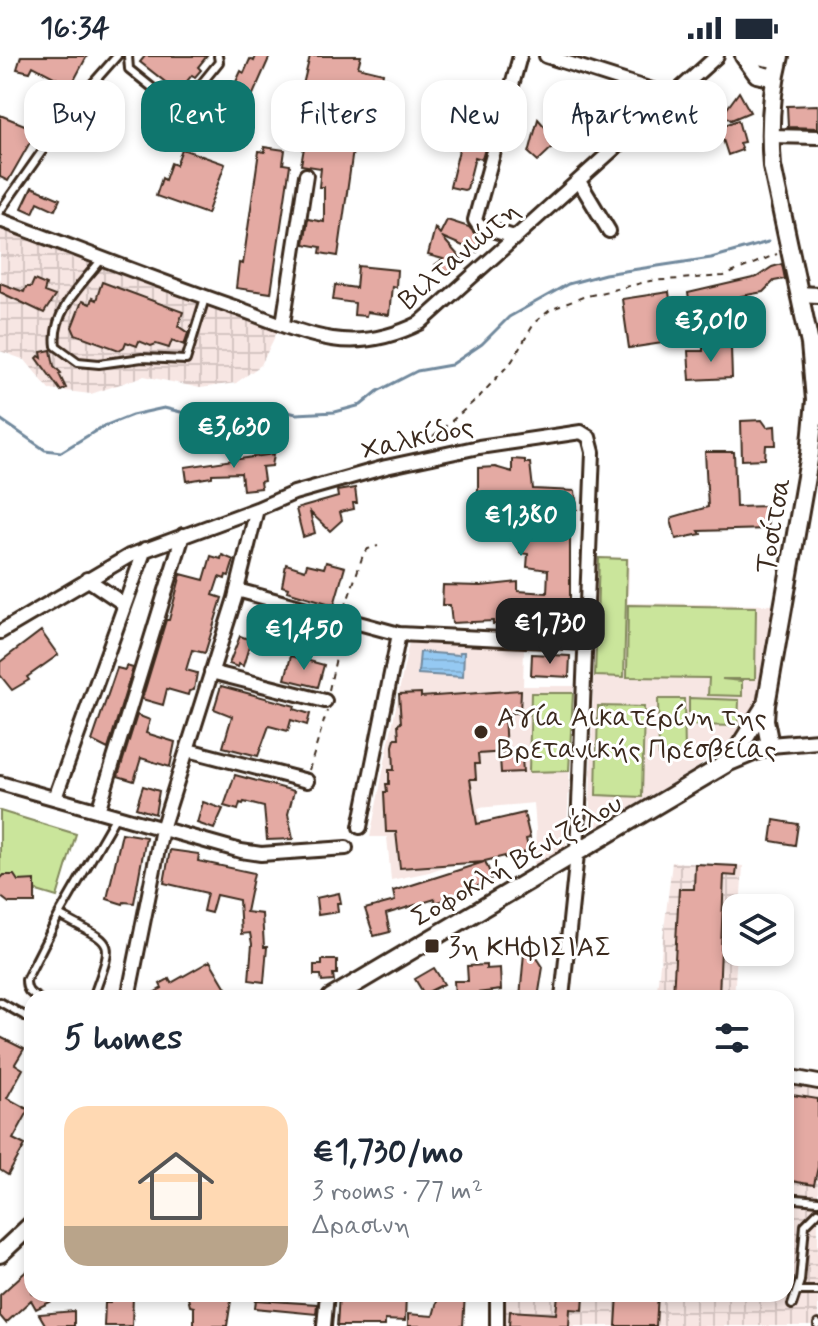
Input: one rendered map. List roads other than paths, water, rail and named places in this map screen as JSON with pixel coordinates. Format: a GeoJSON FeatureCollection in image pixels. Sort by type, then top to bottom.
{"type":"FeatureCollection","features":[{"type":"Feature","properties":{"kind":"main road"},"geometry":{"type":"LineString","coordinates":[[744,56],[757,74],[775,78]]}},
{"type":"Feature","properties":{"kind":"main road"},"geometry":{"type":"LineString","coordinates":[[758,56],[779,58]]}},
{"type":"Feature","properties":{"kind":"main road","name":"Τοσίτσα"},"geometry":{"type":"LineString","coordinates":[[770,745],[765,720],[766,705],[814,426],[814,373],[792,251],[775,184],[770,136],[779,58]]}},
{"type":"Feature","properties":{"kind":"main road"},"geometry":{"type":"LineString","coordinates":[[729,762],[766,705]]}},
{"type":"Feature","properties":{"kind":"main road","name":"Σοφοκλή Βενιζέλου"},"geometry":{"type":"LineString","coordinates":[[353,990],[729,762],[770,745]]}},
{"type":"Feature","properties":{"kind":"main road"},"geometry":{"type":"LineString","coordinates":[[0,1254],[24,1232]]}},
{"type":"Feature","properties":{"kind":"street"},"geometry":{"type":"LineString","coordinates":[[514,237],[479,226],[475,220],[520,56]]}},
{"type":"Feature","properties":{"kind":"street"},"geometry":{"type":"LineString","coordinates":[[546,56],[621,80]]}},
{"type":"Feature","properties":{"kind":"street","name":"Βιλτανιώτη"},"geometry":{"type":"LineString","coordinates":[[689,80],[717,56]]}},
{"type":"Feature","properties":{"kind":"street"},"geometry":{"type":"LineString","coordinates":[[770,136],[818,137]]}},
{"type":"Feature","properties":{"kind":"street","name":"Βιλτανιώτη"},"geometry":{"type":"LineString","coordinates":[[0,220],[283,324],[333,339],[365,340],[397,334],[420,323],[610,152]]}},
{"type":"Feature","properties":{"kind":"street"},"geometry":{"type":"LineString","coordinates":[[283,324],[306,175]]}},
{"type":"Feature","properties":{"kind":"street"},"geometry":{"type":"LineString","coordinates":[[579,181],[609,231]]}},
{"type":"Feature","properties":{"kind":"street"},"geometry":{"type":"LineString","coordinates":[[799,294],[818,295]]}},
{"type":"Feature","properties":{"kind":"street","name":"Χαλκίδος"},"geometry":{"type":"LineString","coordinates":[[0,632],[87,579],[145,549],[324,483],[417,460],[554,434],[581,432],[589,437],[593,452],[586,643]]}},
{"type":"Feature","properties":{"kind":"street"},"geometry":{"type":"LineString","coordinates":[[130,990],[162,829],[237,590],[257,509]]}},
{"type":"Feature","properties":{"kind":"street"},"geometry":{"type":"LineString","coordinates":[[98,811],[183,535]]}},
{"type":"Feature","properties":{"kind":"street"},"geometry":{"type":"LineString","coordinates":[[55,798],[145,549]]}},
{"type":"Feature","properties":{"kind":"street"},"geometry":{"type":"LineString","coordinates":[[87,579],[124,604]]}},
{"type":"Feature","properties":{"kind":"street"},"geometry":{"type":"LineString","coordinates":[[237,590],[399,634],[586,643],[577,854],[563,990]]}},
{"type":"Feature","properties":{"kind":"street"},"geometry":{"type":"LineString","coordinates":[[360,827],[399,634]]}},
{"type":"Feature","properties":{"kind":"street"},"geometry":{"type":"LineString","coordinates":[[211,672],[325,701]]}},
{"type":"Feature","properties":{"kind":"street"},"geometry":{"type":"LineString","coordinates":[[770,745],[818,741]]}},
{"type":"Feature","properties":{"kind":"street"},"geometry":{"type":"LineString","coordinates":[[188,750],[307,781]]}},
{"type":"Feature","properties":{"kind":"street"},"geometry":{"type":"LineString","coordinates":[[0,783],[241,851],[261,854],[346,848]]}},
{"type":"Feature","properties":{"kind":"street"},"geometry":{"type":"LineString","coordinates":[[794,1078],[818,1082]]}},
{"type":"Feature","properties":{"kind":"street"},"geometry":{"type":"LineString","coordinates":[[324,1326],[326,1302]]}},
{"type":"Feature","properties":{"kind":"street"},"geometry":{"type":"LineString","coordinates":[[497,1302],[497,1326]]}},
{"type":"Feature","properties":{"kind":"lane"},"geometry":{"type":"LineString","coordinates":[[0,211],[78,100],[117,56]]}},
{"type":"Feature","properties":{"kind":"lane"},"geometry":{"type":"LineString","coordinates":[[128,56],[129,69],[180,110],[219,62],[218,56]]}},
{"type":"Feature","properties":{"kind":"lane"},"geometry":{"type":"LineString","coordinates":[[102,259],[76,290],[56,327],[56,346],[78,362],[99,364],[142,358],[186,360],[206,297]]}},
{"type":"Feature","properties":{"kind":"lane"},"geometry":{"type":"LineString","coordinates":[[28,990],[26,980],[116,816]]}},
{"type":"Feature","properties":{"kind":"lane"},"geometry":{"type":"LineString","coordinates":[[59,915],[107,943],[109,953],[96,990]]}},
{"type":"Feature","properties":{"kind":"lane"},"geometry":{"type":"LineString","coordinates":[[0,1002],[24,1016]]}},
{"type":"Feature","properties":{"kind":"lane"},"geometry":{"type":"LineString","coordinates":[[794,1199],[818,1201]]}},
{"type":"Feature","properties":{"kind":"lane"},"geometry":{"type":"LineString","coordinates":[[794,1300],[798,1291],[805,1225],[818,1212]]}},
{"type":"Feature","properties":{"kind":"lane"},"geometry":{"type":"LineString","coordinates":[[798,1291],[817,1292],[818,1302]]}},
{"type":"Feature","properties":{"kind":"water"},"geometry":{"type":"Polygon","coordinates":[[[420,652],[459,655],[464,652],[463,677],[418,674],[420,652]]]}},
{"type":"Feature","properties":{"kind":"waterway"},"geometry":{"type":"LineString","coordinates":[[0,419],[45,450],[61,452],[102,427],[132,415],[164,408],[211,420],[268,407],[296,414],[335,412],[361,405],[378,391],[417,371],[451,365],[482,344],[509,317],[568,284],[605,274],[711,258],[768,242]]}},
{"type":"Feature","properties":{"kind":"place","name":"Αγία Αικατερίνη της Βρετανικής Πρεσβείας"},"geometry":{"type":"Point","coordinates":[481,732]}},
{"type":"Feature","properties":{"kind":"place","name":"3η ΚΗΦΙΣΙΑΣ"},"geometry":{"type":"Point","coordinates":[432,946]}}]}
